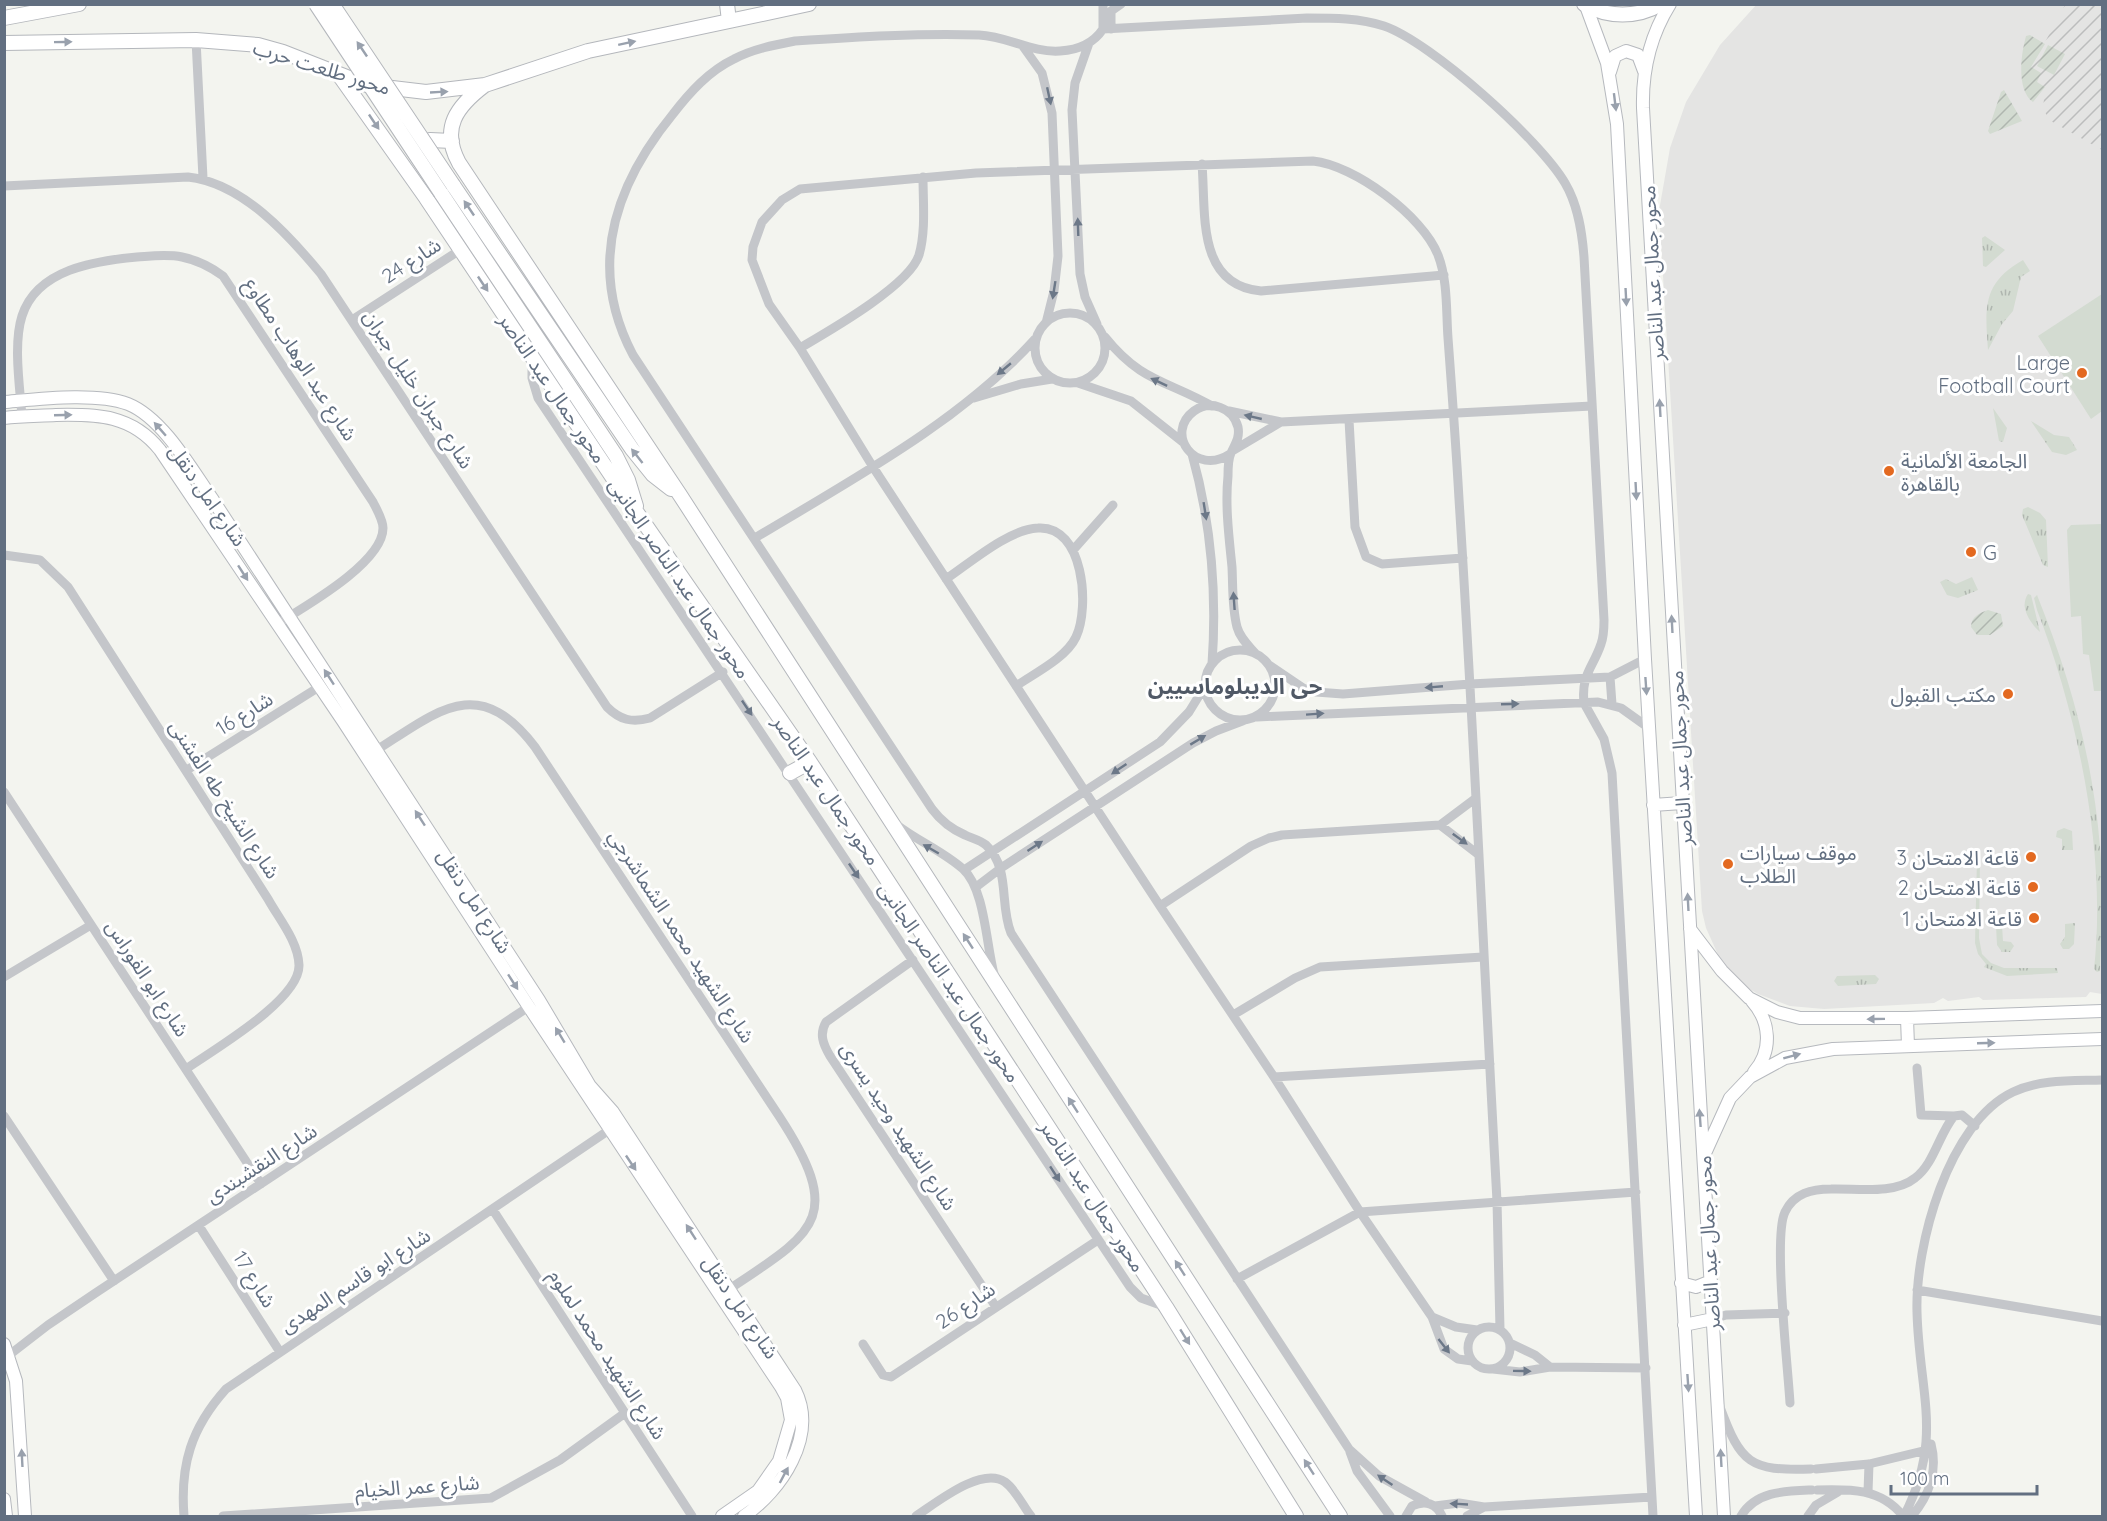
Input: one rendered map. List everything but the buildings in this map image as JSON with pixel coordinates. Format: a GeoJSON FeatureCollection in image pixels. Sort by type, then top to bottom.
{"type":"FeatureCollection","features":[{"type":"Feature","properties":{"kind":"main road"},"geometry":{"type":"LineString","coordinates":[[4,18],[79,4]]}},
{"type":"Feature","properties":{"kind":"main road"},"geometry":{"type":"LineString","coordinates":[[316,4],[616,456],[628,480],[637,512]]}},
{"type":"Feature","properties":{"kind":"main road"},"geometry":{"type":"LineString","coordinates":[[332,4],[638,458],[653,475],[680,495]]}},
{"type":"Feature","properties":{"kind":"main road"},"geometry":{"type":"LineString","coordinates":[[727,4],[729,21]]}},
{"type":"Feature","properties":{"kind":"main road"},"geometry":{"type":"LineString","coordinates":[[779,4],[794,7]]}},
{"type":"Feature","properties":{"kind":"main road","name":"محور طلعت حرب"},"geometry":{"type":"LineString","coordinates":[[4,43],[196,40],[258,45],[339,75],[397,90],[456,91],[485,85],[588,51],[809,4]]}},
{"type":"Feature","properties":{"kind":"main road"},"geometry":{"type":"LineString","coordinates":[[1585,5],[1600,12],[1628,15],[1661,4]]}},
{"type":"Feature","properties":{"kind":"main road","name":"محور جمال عبد الناصر"},"geometry":{"type":"LineString","coordinates":[[1670,4],[1655,33],[1645,72],[1642,108],[1724,1516]]}},
{"type":"Feature","properties":{"kind":"main road","name":"محور جمال عبد الناصر"},"geometry":{"type":"LineString","coordinates":[[1585,5],[1610,73],[1617,124],[1653,804],[1696,1516]]}},
{"type":"Feature","properties":{"kind":"main road"},"geometry":{"type":"LineString","coordinates":[[1610,73],[1615,56],[1626,51],[1641,58],[1645,72]]}},
{"type":"Feature","properties":{"kind":"main road","name":"محور جمال عبد الناصر"},"geometry":{"type":"LineString","coordinates":[[339,75],[403,164],[532,358],[810,762],[1166,1307],[1296,1516]]}},
{"type":"Feature","properties":{"kind":"main road"},"geometry":{"type":"LineString","coordinates":[[403,164],[411,151],[423,142],[437,139],[452,141],[452,125],[459,108],[464,101],[485,85]]}},
{"type":"Feature","properties":{"kind":"main road","name":"محور جمال عبد الناصر"},"geometry":{"type":"LineString","coordinates":[[452,141],[459,163],[680,495],[1340,1516]]}},
{"type":"Feature","properties":{"kind":"main road","name":"شارع امل دنقل"},"geometry":{"type":"LineString","coordinates":[[4,402],[115,400],[130,405],[154,422],[213,500],[289,616],[528,1007],[615,1126]]}},
{"type":"Feature","properties":{"kind":"main road","name":"شارع امل دنقل"},"geometry":{"type":"LineString","coordinates":[[4,418],[100,415],[120,419],[140,429],[152,439],[176,470],[319,687],[372,754],[539,1000],[615,1126],[725,1292],[786,1375],[798,1396],[802,1414],[794,1452],[781,1482],[769,1497],[744,1516]]}},
{"type":"Feature","properties":{"kind":"main road"},"geometry":{"type":"LineString","coordinates":[[789,773],[810,762]]}},
{"type":"Feature","properties":{"kind":"main road"},"geometry":{"type":"LineString","coordinates":[[1653,804],[1682,803]]}},
{"type":"Feature","properties":{"kind":"main road"},"geometry":{"type":"LineString","coordinates":[[1689,929],[1722,971],[1749,998],[1762,1016],[1768,1037],[1766,1052],[1750,1077],[1730,1098],[1703,1158]]}},
{"type":"Feature","properties":{"kind":"main road"},"geometry":{"type":"LineString","coordinates":[[1749,998],[1777,1012],[1800,1018],[1907,1018],[2103,1011]]}},
{"type":"Feature","properties":{"kind":"main road"},"geometry":{"type":"LineString","coordinates":[[1907,1018],[1908,1046]]}},
{"type":"Feature","properties":{"kind":"main road"},"geometry":{"type":"LineString","coordinates":[[1750,1077],[1773,1063],[1799,1054],[1833,1049],[2103,1039]]}},
{"type":"Feature","properties":{"kind":"main road"},"geometry":{"type":"LineString","coordinates":[[1682,1283],[1696,1287],[1710,1281]]}},
{"type":"Feature","properties":{"kind":"main road","name":"شارع امل دنقل"},"geometry":{"type":"LineString","coordinates":[[722,1516],[747,1500],[766,1482],[783,1451],[791,1420],[787,1398],[725,1292]]}},
{"type":"Feature","properties":{"kind":"main road"},"geometry":{"type":"LineString","coordinates":[[1684,1325],[1713,1319]]}},
{"type":"Feature","properties":{"kind":"main road"},"geometry":{"type":"LineString","coordinates":[[6,1353],[18,1394],[25,1516]]}},
{"type":"Feature","properties":{"kind":"main road"},"geometry":{"type":"LineString","coordinates":[[4,1498],[6,1516]]}},
{"type":"Feature","properties":{"kind":"main road"},"geometry":{"type":"LineString","coordinates":[[1285,1516],[1287,1502]]}},
{"type":"Feature","properties":{"kind":"street"},"geometry":{"type":"LineString","coordinates":[[1103,4],[1107,29]]}},
{"type":"Feature","properties":{"kind":"street"},"geometry":{"type":"LineString","coordinates":[[1107,29],[1111,11],[1121,4]]}},
{"type":"Feature","properties":{"kind":"street"},"geometry":{"type":"LineString","coordinates":[[1390,1516],[1357,1471],[1349,1449],[1011,933],[1003,906],[1001,868],[992,853],[980,842],[945,824],[932,809],[633,355],[618,324],[610,291],[608,268],[617,213],[629,179],[659,131],[691,91],[733,59],[795,41],[952,35],[995,36],[1022,45],[1057,51],[1089,43],[1107,29],[1335,18],[1383,26],[1404,35],[1435,55],[1529,139],[1566,185],[1577,213],[1583,243],[1604,627],[1602,642],[1584,679],[1584,703],[1604,739],[1612,773],[1653,1516]]}},
{"type":"Feature","properties":{"kind":"street"},"geometry":{"type":"LineString","coordinates":[[196,40],[203,178]]}},
{"type":"Feature","properties":{"kind":"street"},"geometry":{"type":"LineString","coordinates":[[1089,43],[1073,96],[1081,280],[1097,324],[1104,336],[1119,355],[1146,376],[1212,406],[1281,422],[1592,406]]}},
{"type":"Feature","properties":{"kind":"street"},"geometry":{"type":"LineString","coordinates":[[755,538],[873,467],[972,399],[1035,339],[1046,322],[1054,291],[1058,256],[1052,113],[1047,84],[1022,45]]}},
{"type":"Feature","properties":{"kind":"street"},"geometry":{"type":"LineString","coordinates":[[1472,1361],[1458,1359],[1444,1349],[1431,1317],[1085,792],[873,467],[800,348],[769,304],[752,260],[753,247],[762,222],[782,200],[800,189],[923,177],[1056,169],[1288,160],[1327,162],[1338,166],[1375,189],[1421,229],[1436,251],[1444,275],[1463,558],[1497,1201],[1500,1329],[1510,1344],[1536,1355],[1550,1367]]}},
{"type":"Feature","properties":{"kind":"street"},"geometry":{"type":"LineString","coordinates":[[1202,164],[1211,252],[1219,271],[1236,286],[1261,291],[1444,275]]}},
{"type":"Feature","properties":{"kind":"street","name":"شارع جبران خليل جبران"},"geometry":{"type":"LineString","coordinates":[[4,186],[170,176],[203,178],[244,200],[291,241],[321,274],[607,707],[627,720],[650,718],[723,672]]}},
{"type":"Feature","properties":{"kind":"street"},"geometry":{"type":"LineString","coordinates":[[800,348],[894,286],[913,266],[919,256],[922,233],[923,177]]}},
{"type":"Feature","properties":{"kind":"street","name":"شارع 24"},"geometry":{"type":"LineString","coordinates":[[352,320],[460,250]]}},
{"type":"Feature","properties":{"kind":"street","name":"شارع عبد الوهاب مطاوع"},"geometry":{"type":"LineString","coordinates":[[22,417],[20,337],[22,317],[37,292],[49,282],[85,264],[171,255],[199,262],[223,276],[367,492],[382,523],[380,540],[364,564],[277,624]]}},
{"type":"Feature","properties":{"kind":"street"},"geometry":{"type":"LineString","coordinates":[[1046,322],[1055,316],[1077,313],[1097,324]]}},
{"type":"Feature","properties":{"kind":"street"},"geometry":{"type":"LineString","coordinates":[[972,399],[1021,384],[1052,380],[1068,384],[1078,383],[1096,374],[1102,366],[1106,346],[1104,336]]}},
{"type":"Feature","properties":{"kind":"street"},"geometry":{"type":"LineString","coordinates":[[1035,339],[1035,355],[1040,366],[1052,380]]}},
{"type":"Feature","properties":{"kind":"street","name":"محور جمال عبد الناصر الجانبى"},"geometry":{"type":"LineString","coordinates":[[532,358],[532,378],[538,398],[723,672],[1098,1240],[1135,1294],[1166,1307]]}},
{"type":"Feature","properties":{"kind":"street"},"geometry":{"type":"LineString","coordinates":[[964,870],[1085,792],[1170,733],[1188,712],[1205,686],[1212,664],[1214,614],[1207,528],[1192,454],[1184,443],[1131,401],[1078,383]]}},
{"type":"Feature","properties":{"kind":"street"},"geometry":{"type":"LineString","coordinates":[[1184,443],[1184,425],[1188,417],[1195,410],[1212,406]]}},
{"type":"Feature","properties":{"kind":"street"},"geometry":{"type":"LineString","coordinates":[[1226,410],[1237,424],[1237,442],[1232,452],[1227,492],[1235,615],[1242,638],[1255,653],[1292,682],[1316,692],[1328,693],[1584,679],[1610,677],[1645,659]]}},
{"type":"Feature","properties":{"kind":"street"},"geometry":{"type":"LineString","coordinates":[[1350,420],[1355,527],[1366,557],[1382,564],[1463,558]]}},
{"type":"Feature","properties":{"kind":"street"},"geometry":{"type":"LineString","coordinates":[[1192,454],[1211,462],[1281,422]]}},
{"type":"Feature","properties":{"kind":"street"},"geometry":{"type":"LineString","coordinates":[[1074,549],[1113,505]]}},
{"type":"Feature","properties":{"kind":"street"},"geometry":{"type":"LineString","coordinates":[[946,579],[1003,541],[1029,530],[1038,528],[1058,532],[1074,549],[1078,564],[1082,615],[1076,637],[1061,654],[1016,686]]}},
{"type":"Feature","properties":{"kind":"street","name":"شارع الشيخ طه الفشنى"},"geometry":{"type":"LineString","coordinates":[[4,555],[40,560],[58,575],[187,770],[290,938],[299,967],[293,984],[274,1005],[186,1069]]}},
{"type":"Feature","properties":{"kind":"street"},"geometry":{"type":"LineString","coordinates":[[1212,664],[1232,651],[1255,653]]}},
{"type":"Feature","properties":{"kind":"street"},"geometry":{"type":"LineString","coordinates":[[1257,717],[1266,710],[1275,688],[1269,665]]}},
{"type":"Feature","properties":{"kind":"street"},"geometry":{"type":"LineString","coordinates":[[1610,677],[1612,704]]}},
{"type":"Feature","properties":{"kind":"street"},"geometry":{"type":"LineString","coordinates":[[1205,686],[1213,708],[1222,716],[1245,720]]}},
{"type":"Feature","properties":{"kind":"street","name":"شارع 16"},"geometry":{"type":"LineString","coordinates":[[187,770],[319,687]]}},
{"type":"Feature","properties":{"kind":"street"},"geometry":{"type":"LineString","coordinates":[[976,887],[1001,868],[1205,735],[1257,717],[1471,706],[1584,703],[1612,704],[1630,713],[1649,729]]}},
{"type":"Feature","properties":{"kind":"street","name":"شارع الشهيد محمد الشماشرجي"},"geometry":{"type":"LineString","coordinates":[[372,754],[444,710],[459,705],[482,705],[508,718],[535,747],[786,1126],[810,1172],[815,1195],[811,1224],[794,1245],[725,1292]]}},
{"type":"Feature","properties":{"kind":"street","name":"شارع ابو الفوراس"},"geometry":{"type":"LineString","coordinates":[[4,792],[261,1184]]}},
{"type":"Feature","properties":{"kind":"street"},"geometry":{"type":"LineString","coordinates":[[1160,906],[1251,846],[1269,838],[1282,835],[1440,825],[1476,798]]}},
{"type":"Feature","properties":{"kind":"street"},"geometry":{"type":"LineString","coordinates":[[890,820],[964,870],[976,887],[986,944],[998,988]]}},
{"type":"Feature","properties":{"kind":"street"},"geometry":{"type":"LineString","coordinates":[[1440,825],[1479,855]]}},
{"type":"Feature","properties":{"kind":"street"},"geometry":{"type":"LineString","coordinates":[[4,977],[91,925]]}},
{"type":"Feature","properties":{"kind":"street"},"geometry":{"type":"LineString","coordinates":[[1233,1015],[1294,978],[1320,967],[1483,957]]}},
{"type":"Feature","properties":{"kind":"street","name":"شارع الشهيد وحيد يسرى"},"geometry":{"type":"LineString","coordinates":[[913,960],[826,1022],[823,1028],[823,1041],[830,1056],[996,1306]]}},
{"type":"Feature","properties":{"kind":"street","name":"شارع النقشبندى"},"geometry":{"type":"LineString","coordinates":[[6,1353],[539,1000]]}},
{"type":"Feature","properties":{"kind":"street"},"geometry":{"type":"LineString","coordinates":[[1274,1077],[1490,1065]]}},
{"type":"Feature","properties":{"kind":"street"},"geometry":{"type":"LineString","coordinates":[[1917,1068],[1921,1115],[1962,1115],[1975,1126]]}},
{"type":"Feature","properties":{"kind":"street"},"geometry":{"type":"LineString","coordinates":[[1912,1516],[1922,1503],[1933,1474],[1918,1336],[1917,1290],[1923,1243],[1944,1177],[1975,1126],[1996,1104],[2011,1093],[2029,1086],[2103,1080]]}},
{"type":"Feature","properties":{"kind":"street"},"geometry":{"type":"LineString","coordinates":[[4,1116],[114,1281]]}},
{"type":"Feature","properties":{"kind":"street"},"geometry":{"type":"LineString","coordinates":[[1790,1403],[1781,1227],[1784,1213],[1791,1202],[1803,1193],[1816,1189],[1886,1188],[1907,1184],[1918,1177],[1954,1116]]}},
{"type":"Feature","properties":{"kind":"street","name":"شارع ابو قاسم المهدى"},"geometry":{"type":"LineString","coordinates":[[184,1516],[182,1487],[185,1467],[205,1415],[234,1382],[615,1126]]}},
{"type":"Feature","properties":{"kind":"street"},"geometry":{"type":"LineString","coordinates":[[1237,1279],[1360,1212],[1636,1192]]}},
{"type":"Feature","properties":{"kind":"street","name":"شارع الشهيد محمد لملوم"},"geometry":{"type":"LineString","coordinates":[[493,1210],[692,1516]]}},
{"type":"Feature","properties":{"kind":"street","name":"شارع 17"},"geometry":{"type":"LineString","coordinates":[[199,1226],[280,1352]]}},
{"type":"Feature","properties":{"kind":"street","name":"شارع 26"},"geometry":{"type":"LineString","coordinates":[[863,1344],[883,1375],[891,1377],[1098,1240]]}},
{"type":"Feature","properties":{"kind":"street"},"geometry":{"type":"LineString","coordinates":[[1917,1290],[2103,1321]]}},
{"type":"Feature","properties":{"kind":"street"},"geometry":{"type":"LineString","coordinates":[[1713,1319],[1726,1315],[1785,1313]]}},
{"type":"Feature","properties":{"kind":"street"},"geometry":{"type":"LineString","coordinates":[[1431,1317],[1456,1327],[1477,1330]]}},
{"type":"Feature","properties":{"kind":"street"},"geometry":{"type":"LineString","coordinates":[[1500,1329],[1484,1326],[1477,1330],[1468,1344],[1472,1361],[1478,1367],[1526,1371],[1550,1367],[1646,1368]]}},
{"type":"Feature","properties":{"kind":"street"},"geometry":{"type":"LineString","coordinates":[[1493,1369],[1507,1360],[1510,1344]]}},
{"type":"Feature","properties":{"kind":"street"},"geometry":{"type":"LineString","coordinates":[[1718,1399],[1735,1443],[1750,1461],[1771,1469],[1813,1469],[1869,1464],[1927,1450]]}},
{"type":"Feature","properties":{"kind":"street","name":"شارع عمر الخيام"},"geometry":{"type":"LineString","coordinates":[[223,1516],[491,1498],[560,1460],[625,1413]]}},
{"type":"Feature","properties":{"kind":"street"},"geometry":{"type":"LineString","coordinates":[[1742,1516],[1759,1498],[1773,1493],[1842,1490],[1868,1492],[1888,1501],[1904,1516],[1918,1485],[1927,1450],[1928,1436]]}},
{"type":"Feature","properties":{"kind":"street"},"geometry":{"type":"LineString","coordinates":[[1349,1449],[1379,1476],[1430,1504],[1442,1516]]}},
{"type":"Feature","properties":{"kind":"street"},"geometry":{"type":"LineString","coordinates":[[1868,1492],[1869,1464]]}},
{"type":"Feature","properties":{"kind":"street"},"geometry":{"type":"LineString","coordinates":[[1800,1469],[1801,1490]]}},
{"type":"Feature","properties":{"kind":"street"},"geometry":{"type":"LineString","coordinates":[[916,1516],[964,1485],[978,1479],[993,1478],[1011,1488],[1031,1516]]}},
{"type":"Feature","properties":{"kind":"street"},"geometry":{"type":"LineString","coordinates":[[1808,1516],[1824,1498],[1842,1490]]}},
{"type":"Feature","properties":{"kind":"street"},"geometry":{"type":"LineString","coordinates":[[1406,1516],[1412,1506],[1430,1504],[1447,1503],[1484,1507],[1652,1497]]}},
{"type":"Feature","properties":{"kind":"street"},"geometry":{"type":"LineString","coordinates":[[1467,1516],[1484,1507]]}},
{"type":"Feature","properties":{"kind":"shaded area","name":"الجامعة الألمانية بالقاهرة"},"geometry":{"type":"Polygon","coordinates":[[[1757,4],[2102,5],[2102,994],[2090,992],[2086,997],[1983,1000],[1979,997],[1948,1001],[1943,998],[1934,1003],[1824,1009],[1790,1006],[1758,994],[1743,985],[1720,959],[1706,928],[1702,911],[1659,211],[1670,148],[1686,102],[1720,45],[1757,4]]]}},
{"type":"Feature","properties":{"kind":"shaded area"},"geometry":{"type":"Polygon","coordinates":[[[2065,5],[2102,5],[2102,150],[2049,120],[2043,108],[2044,99],[2040,97],[2045,87],[2037,82],[2031,68],[2065,5]]]}},
{"type":"Feature","properties":{"kind":"green space"},"geometry":{"type":"Polygon","coordinates":[[[2030,35],[2045,44],[2031,67],[2041,73],[2037,82],[2045,87],[2033,102],[2024,89],[2021,71],[2026,36],[2030,35]]]}},
{"type":"Feature","properties":{"kind":"green space"},"geometry":{"type":"Polygon","coordinates":[[[2048,45],[2065,54],[2054,75],[2037,66],[2048,45]]]}},
{"type":"Feature","properties":{"kind":"green space"},"geometry":{"type":"Polygon","coordinates":[[[2004,90],[2022,121],[1990,134],[1988,131],[2001,92],[2004,90]]]}},
{"type":"Feature","properties":{"kind":"green space"},"geometry":{"type":"Polygon","coordinates":[[[1985,236],[2005,250],[1986,267],[1983,266],[1982,238],[1985,236]]]}},
{"type":"Feature","properties":{"kind":"green space"},"geometry":{"type":"Polygon","coordinates":[[[2023,260],[2030,271],[2021,277],[2013,311],[2002,324],[1988,350],[1986,321],[1989,298],[2000,278],[2023,260]]]}},
{"type":"Feature","properties":{"kind":"green space","name":"Large Football Court"},"geometry":{"type":"Polygon","coordinates":[[[2102,294],[2102,411],[2091,419],[2038,336],[2102,294]]]}},
{"type":"Feature","properties":{"kind":"green space"},"geometry":{"type":"Polygon","coordinates":[[[1993,408],[2007,428],[2003,442],[1999,441],[1993,408]]]}},
{"type":"Feature","properties":{"kind":"green space"},"geometry":{"type":"Polygon","coordinates":[[[2031,421],[2054,435],[2069,437],[2077,450],[2066,455],[2052,452],[2031,421]]]}},
{"type":"Feature","properties":{"kind":"green space"},"geometry":{"type":"Polygon","coordinates":[[[2028,507],[2040,513],[2046,520],[2048,567],[2043,565],[2022,515],[2023,509],[2028,507]]]}},
{"type":"Feature","properties":{"kind":"green space"},"geometry":{"type":"Polygon","coordinates":[[[2102,524],[2102,691],[2094,691],[2089,655],[2083,654],[2081,616],[2071,617],[2067,530],[2071,525],[2102,524]]]}},
{"type":"Feature","properties":{"kind":"green space"},"geometry":{"type":"Polygon","coordinates":[[[1972,577],[1978,590],[1958,598],[1947,595],[1940,582],[1946,579],[1956,584],[1972,577]]]}},
{"type":"Feature","properties":{"kind":"green space"},"geometry":{"type":"Polygon","coordinates":[[[2028,594],[2031,595],[2040,632],[2029,619],[2025,609],[2028,594]]]}},
{"type":"Feature","properties":{"kind":"green space"},"geometry":{"type":"Polygon","coordinates":[[[2037,595],[2070,688],[2092,782],[2102,878],[2100,971],[2097,972],[2094,969],[2097,925],[2096,879],[2086,786],[2065,695],[2037,610],[2034,598],[2037,595]]]}},
{"type":"Feature","properties":{"kind":"green space"},"geometry":{"type":"Polygon","coordinates":[[[1988,610],[2001,614],[2003,626],[1990,635],[1977,635],[1971,627],[1972,621],[1979,614],[1988,610]]]}},
{"type":"Feature","properties":{"kind":"green space"},"geometry":{"type":"Polygon","coordinates":[[[2064,828],[2072,831],[2073,850],[2062,850],[2062,839],[2056,837],[2057,831],[2064,828]]]}},
{"type":"Feature","properties":{"kind":"green space"},"geometry":{"type":"Polygon","coordinates":[[[1977,858],[1980,858],[1979,938],[1982,954],[1991,963],[2004,968],[2057,968],[2058,973],[2007,976],[1984,967],[1986,964],[1978,954],[1975,943],[1977,858]]]}},
{"type":"Feature","properties":{"kind":"green space"},"geometry":{"type":"Polygon","coordinates":[[[2075,923],[2074,944],[2069,949],[2063,949],[2060,944],[2065,937],[2065,924],[2075,923]]]}},
{"type":"Feature","properties":{"kind":"green space"},"geometry":{"type":"Polygon","coordinates":[[[2002,925],[2003,941],[2011,942],[2014,946],[2010,952],[2002,952],[1997,945],[1996,926],[2002,925]]]}},
{"type":"Feature","properties":{"kind":"green space"},"geometry":{"type":"Polygon","coordinates":[[[1875,975],[1879,979],[1876,984],[1838,986],[1834,981],[1837,976],[1875,975]]]}},
{"type":"Feature","properties":{"kind":"place","name":"Large Football Court"},"geometry":{"type":"Point","coordinates":[2082,373]}},
{"type":"Feature","properties":{"kind":"place","name":"الجامعة الألمانية بالقاهرة"},"geometry":{"type":"Point","coordinates":[1889,471]}},
{"type":"Feature","properties":{"kind":"place","name":"G"},"geometry":{"type":"Point","coordinates":[1971,552]}},
{"type":"Feature","properties":{"kind":"place","name":"مكتب القبول"},"geometry":{"type":"Point","coordinates":[2008,694]}},
{"type":"Feature","properties":{"kind":"place","name":"قاعة الامتحان 3"},"geometry":{"type":"Point","coordinates":[2031,857]}},
{"type":"Feature","properties":{"kind":"place","name":"موقف سيارات الطلاب"},"geometry":{"type":"Point","coordinates":[1728,864]}},
{"type":"Feature","properties":{"kind":"place","name":"قاعة الامتحان 2"},"geometry":{"type":"Point","coordinates":[2033,887]}},
{"type":"Feature","properties":{"kind":"place","name":"قاعة الامتحان 1"},"geometry":{"type":"Point","coordinates":[2034,918]}},
{"type":"Feature","properties":{"kind":"district","name":"حى الديبلوماسيين"},"geometry":{"type":"Point","coordinates":[1235,686]}}]}
